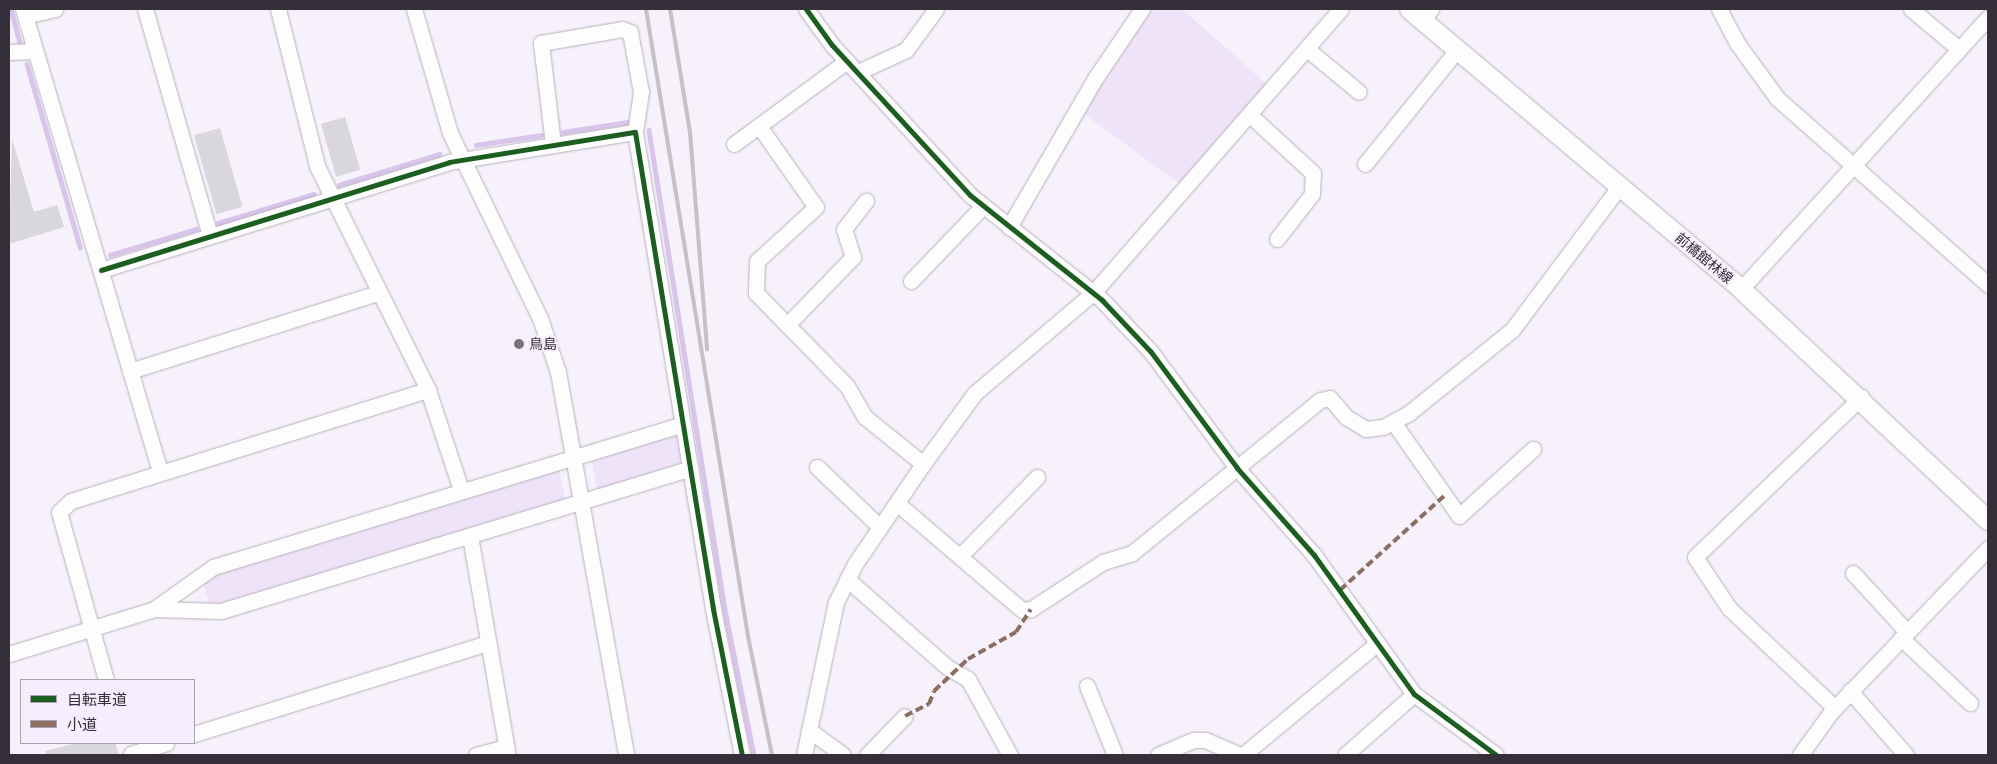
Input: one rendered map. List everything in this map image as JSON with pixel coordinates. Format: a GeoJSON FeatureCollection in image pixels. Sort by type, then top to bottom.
{"type":"FeatureCollection","features":[{"type":"Feature","properties":{"kind":"main road","name":"前橋館林線"},"geometry":{"type":"LineString","coordinates":[[1421,13],[1457,50],[1741,289],[1861,397],[1988,520]]}},
{"type":"Feature","properties":{"kind":"street"},"geometry":{"type":"LineString","coordinates":[[55,9],[24,12],[160,472]]}},
{"type":"Feature","properties":{"kind":"street"},"geometry":{"type":"LineString","coordinates":[[144,9],[210,236]]}},
{"type":"Feature","properties":{"kind":"street"},"geometry":{"type":"LineString","coordinates":[[278,9],[300,110],[330,198],[428,390],[461,490]]}},
{"type":"Feature","properties":{"kind":"street"},"geometry":{"type":"LineString","coordinates":[[414,9],[427,66],[462,159],[540,318],[558,372],[576,455],[626,755]]}},
{"type":"Feature","properties":{"kind":"street"},"geometry":{"type":"LineString","coordinates":[[806,9],[911,134],[983,206],[1092,293],[1151,352],[1237,468],[1314,555],[1375,645],[1414,694],[1496,755]]}},
{"type":"Feature","properties":{"kind":"street"},"geometry":{"type":"LineString","coordinates":[[734,144],[758,126],[852,66],[906,50],[930,23],[936,9]]}},
{"type":"Feature","properties":{"kind":"street"},"geometry":{"type":"LineString","coordinates":[[1009,227],[1096,77],[1142,9]]}},
{"type":"Feature","properties":{"kind":"street"},"geometry":{"type":"LineString","coordinates":[[804,755],[831,621],[846,579],[879,526],[898,504],[923,464],[975,393],[1092,293],[1251,116],[1341,9]]}},
{"type":"Feature","properties":{"kind":"street"},"geometry":{"type":"LineString","coordinates":[[1719,9],[1741,49],[1777,98],[1988,285]]}},
{"type":"Feature","properties":{"kind":"street"},"geometry":{"type":"LineString","coordinates":[[1912,9],[1959,49]]}},
{"type":"Feature","properties":{"kind":"street"},"geometry":{"type":"LineString","coordinates":[[1741,289],[1988,18]]}},
{"type":"Feature","properties":{"kind":"street"},"geometry":{"type":"LineString","coordinates":[[553,144],[541,43],[622,29],[630,32],[640,92],[635,132],[683,424],[742,755]]}},
{"type":"Feature","properties":{"kind":"street"},"geometry":{"type":"LineString","coordinates":[[1307,49],[1359,92]]}},
{"type":"Feature","properties":{"kind":"street"},"geometry":{"type":"LineString","coordinates":[[1365,164],[1457,50]]}},
{"type":"Feature","properties":{"kind":"street"},"geometry":{"type":"LineString","coordinates":[[9,52],[35,51]]}},
{"type":"Feature","properties":{"kind":"street"},"geometry":{"type":"LineString","coordinates":[[1251,116],[1313,173],[1312,194],[1277,239]]}},
{"type":"Feature","properties":{"kind":"street"},"geometry":{"type":"LineString","coordinates":[[758,126],[816,207],[757,261],[756,294],[847,386],[865,417],[923,464]]}},
{"type":"Feature","properties":{"kind":"street"},"geometry":{"type":"LineString","coordinates":[[100,270],[462,159],[635,132]]}},
{"type":"Feature","properties":{"kind":"street"},"geometry":{"type":"LineString","coordinates":[[898,504],[961,555],[1022,610],[1031,609],[1103,562],[1132,553],[1320,400],[1330,398],[1346,417],[1366,429],[1393,422],[1512,330],[1619,187]]}},
{"type":"Feature","properties":{"kind":"street"},"geometry":{"type":"LineString","coordinates":[[787,325],[853,257],[844,229],[866,201]]}},
{"type":"Feature","properties":{"kind":"street"},"geometry":{"type":"LineString","coordinates":[[912,281],[983,206]]}},
{"type":"Feature","properties":{"kind":"street"},"geometry":{"type":"LineString","coordinates":[[130,371],[377,293]]}},
{"type":"Feature","properties":{"kind":"street"},"geometry":{"type":"LineString","coordinates":[[106,679],[59,512],[71,501],[428,390]]}},
{"type":"Feature","properties":{"kind":"street"},"geometry":{"type":"LineString","coordinates":[[1835,708],[1729,608],[1695,558],[1861,397]]}},
{"type":"Feature","properties":{"kind":"street"},"geometry":{"type":"LineString","coordinates":[[1393,422],[1459,516],[1533,450]]}},
{"type":"Feature","properties":{"kind":"street"},"geometry":{"type":"LineString","coordinates":[[9,654],[154,609],[213,567],[683,424]]}},
{"type":"Feature","properties":{"kind":"street"},"geometry":{"type":"LineString","coordinates":[[817,467],[879,526]]}},
{"type":"Feature","properties":{"kind":"street"},"geometry":{"type":"LineString","coordinates":[[154,609],[221,612],[691,468]]}},
{"type":"Feature","properties":{"kind":"street"},"geometry":{"type":"LineString","coordinates":[[961,555],[1037,477]]}},
{"type":"Feature","properties":{"kind":"street"},"geometry":{"type":"LineString","coordinates":[[470,536],[507,751],[476,755]]}},
{"type":"Feature","properties":{"kind":"street"},"geometry":{"type":"LineString","coordinates":[[1800,755],[1850,691],[1988,548]]}},
{"type":"Feature","properties":{"kind":"street"},"geometry":{"type":"LineString","coordinates":[[1853,573],[1904,635],[1970,703]]}},
{"type":"Feature","properties":{"kind":"street"},"geometry":{"type":"LineString","coordinates":[[846,579],[947,667],[968,679],[1010,755]]}},
{"type":"Feature","properties":{"kind":"street"},"geometry":{"type":"LineString","coordinates":[[195,734],[488,643]]}},
{"type":"Feature","properties":{"kind":"street"},"geometry":{"type":"LineString","coordinates":[[1158,755],[1194,740],[1242,755],[1375,645]]}},
{"type":"Feature","properties":{"kind":"street"},"geometry":{"type":"LineString","coordinates":[[1087,686],[1115,755]]}},
{"type":"Feature","properties":{"kind":"street"},"geometry":{"type":"LineString","coordinates":[[1850,691],[1906,755]]}},
{"type":"Feature","properties":{"kind":"street"},"geometry":{"type":"LineString","coordinates":[[1345,755],[1414,694]]}},
{"type":"Feature","properties":{"kind":"street"},"geometry":{"type":"LineString","coordinates":[[867,755],[904,716]]}},
{"type":"Feature","properties":{"kind":"street"},"geometry":{"type":"LineString","coordinates":[[809,730],[843,755]]}},
{"type":"Feature","properties":{"kind":"street"},"geometry":{"type":"LineString","coordinates":[[130,751],[162,744]]}},
{"type":"Feature","properties":{"kind":"shaded area"},"geometry":{"type":"Polygon","coordinates":[[[1149,9],[1182,9],[1269,86],[1180,184],[1084,114],[1133,27],[1149,9]]]}},
{"type":"Feature","properties":{"kind":"shaded area"},"geometry":{"type":"Polygon","coordinates":[[[672,433],[677,437],[680,463],[597,490],[591,456],[672,433]]]}},
{"type":"Feature","properties":{"kind":"shaded area"},"geometry":{"type":"Polygon","coordinates":[[[558,466],[566,500],[228,605],[210,604],[203,584],[215,574],[558,466]]]}},
{"type":"Feature","properties":{"kind":"building"},"geometry":{"type":"Polygon","coordinates":[[[345,117],[360,170],[336,177],[321,124],[345,117]]]}},
{"type":"Feature","properties":{"kind":"building"},"geometry":{"type":"Polygon","coordinates":[[[220,128],[243,207],[217,214],[194,135],[220,128]]]}},
{"type":"Feature","properties":{"kind":"building"},"geometry":{"type":"Polygon","coordinates":[[[12,139],[34,212],[57,205],[64,227],[9,244],[12,139]]]}},
{"type":"Feature","properties":{"kind":"building"},"geometry":{"type":"Polygon","coordinates":[[[73,744],[115,744],[119,755],[46,755],[45,751],[73,744]]]}},
{"type":"Feature","properties":{"kind":"waterway"},"geometry":{"type":"LineString","coordinates":[[11,9],[20,42]]}},
{"type":"Feature","properties":{"kind":"waterway"},"geometry":{"type":"LineString","coordinates":[[27,64],[80,247]]}},
{"type":"Feature","properties":{"kind":"waterway"},"geometry":{"type":"LineString","coordinates":[[563,132],[627,122]]}},
{"type":"Feature","properties":{"kind":"waterway"},"geometry":{"type":"LineString","coordinates":[[649,130],[725,610],[754,755]]}},
{"type":"Feature","properties":{"kind":"waterway"},"geometry":{"type":"LineString","coordinates":[[476,145],[541,135]]}},
{"type":"Feature","properties":{"kind":"waterway"},"geometry":{"type":"LineString","coordinates":[[339,185],[439,154]]}},
{"type":"Feature","properties":{"kind":"waterway"},"geometry":{"type":"LineString","coordinates":[[218,223],[314,194]]}},
{"type":"Feature","properties":{"kind":"waterway"},"geometry":{"type":"LineString","coordinates":[[110,255],[196,229]]}},
{"type":"Feature","properties":{"kind":"railway"},"geometry":{"type":"LineString","coordinates":[[646,9],[748,636],[772,755]]}},
{"type":"Feature","properties":{"kind":"railway"},"geometry":{"type":"LineString","coordinates":[[670,9],[690,132],[707,349]]}},
{"type":"Feature","properties":{"kind":"marked path"},"geometry":{"type":"LineString","coordinates":[[1340,590],[1445,495]]}},
{"type":"Feature","properties":{"kind":"marked path"},"geometry":{"type":"LineString","coordinates":[[905,716],[929,704],[934,691],[968,659],[1016,632],[1031,609]]}},
{"type":"Feature","properties":{"kind":"cycle path"},"geometry":{"type":"LineString","coordinates":[[806,9],[832,45],[970,195],[1102,300],[1151,352],[1237,468],[1314,555],[1414,694],[1496,755]]}},
{"type":"Feature","properties":{"kind":"cycle path"},"geometry":{"type":"LineString","coordinates":[[101,270],[449,162],[635,132],[713,609],[742,755]]}},
{"type":"Feature","properties":{"kind":"place","name":"鳥島"},"geometry":{"type":"Point","coordinates":[519,344]}}]}
